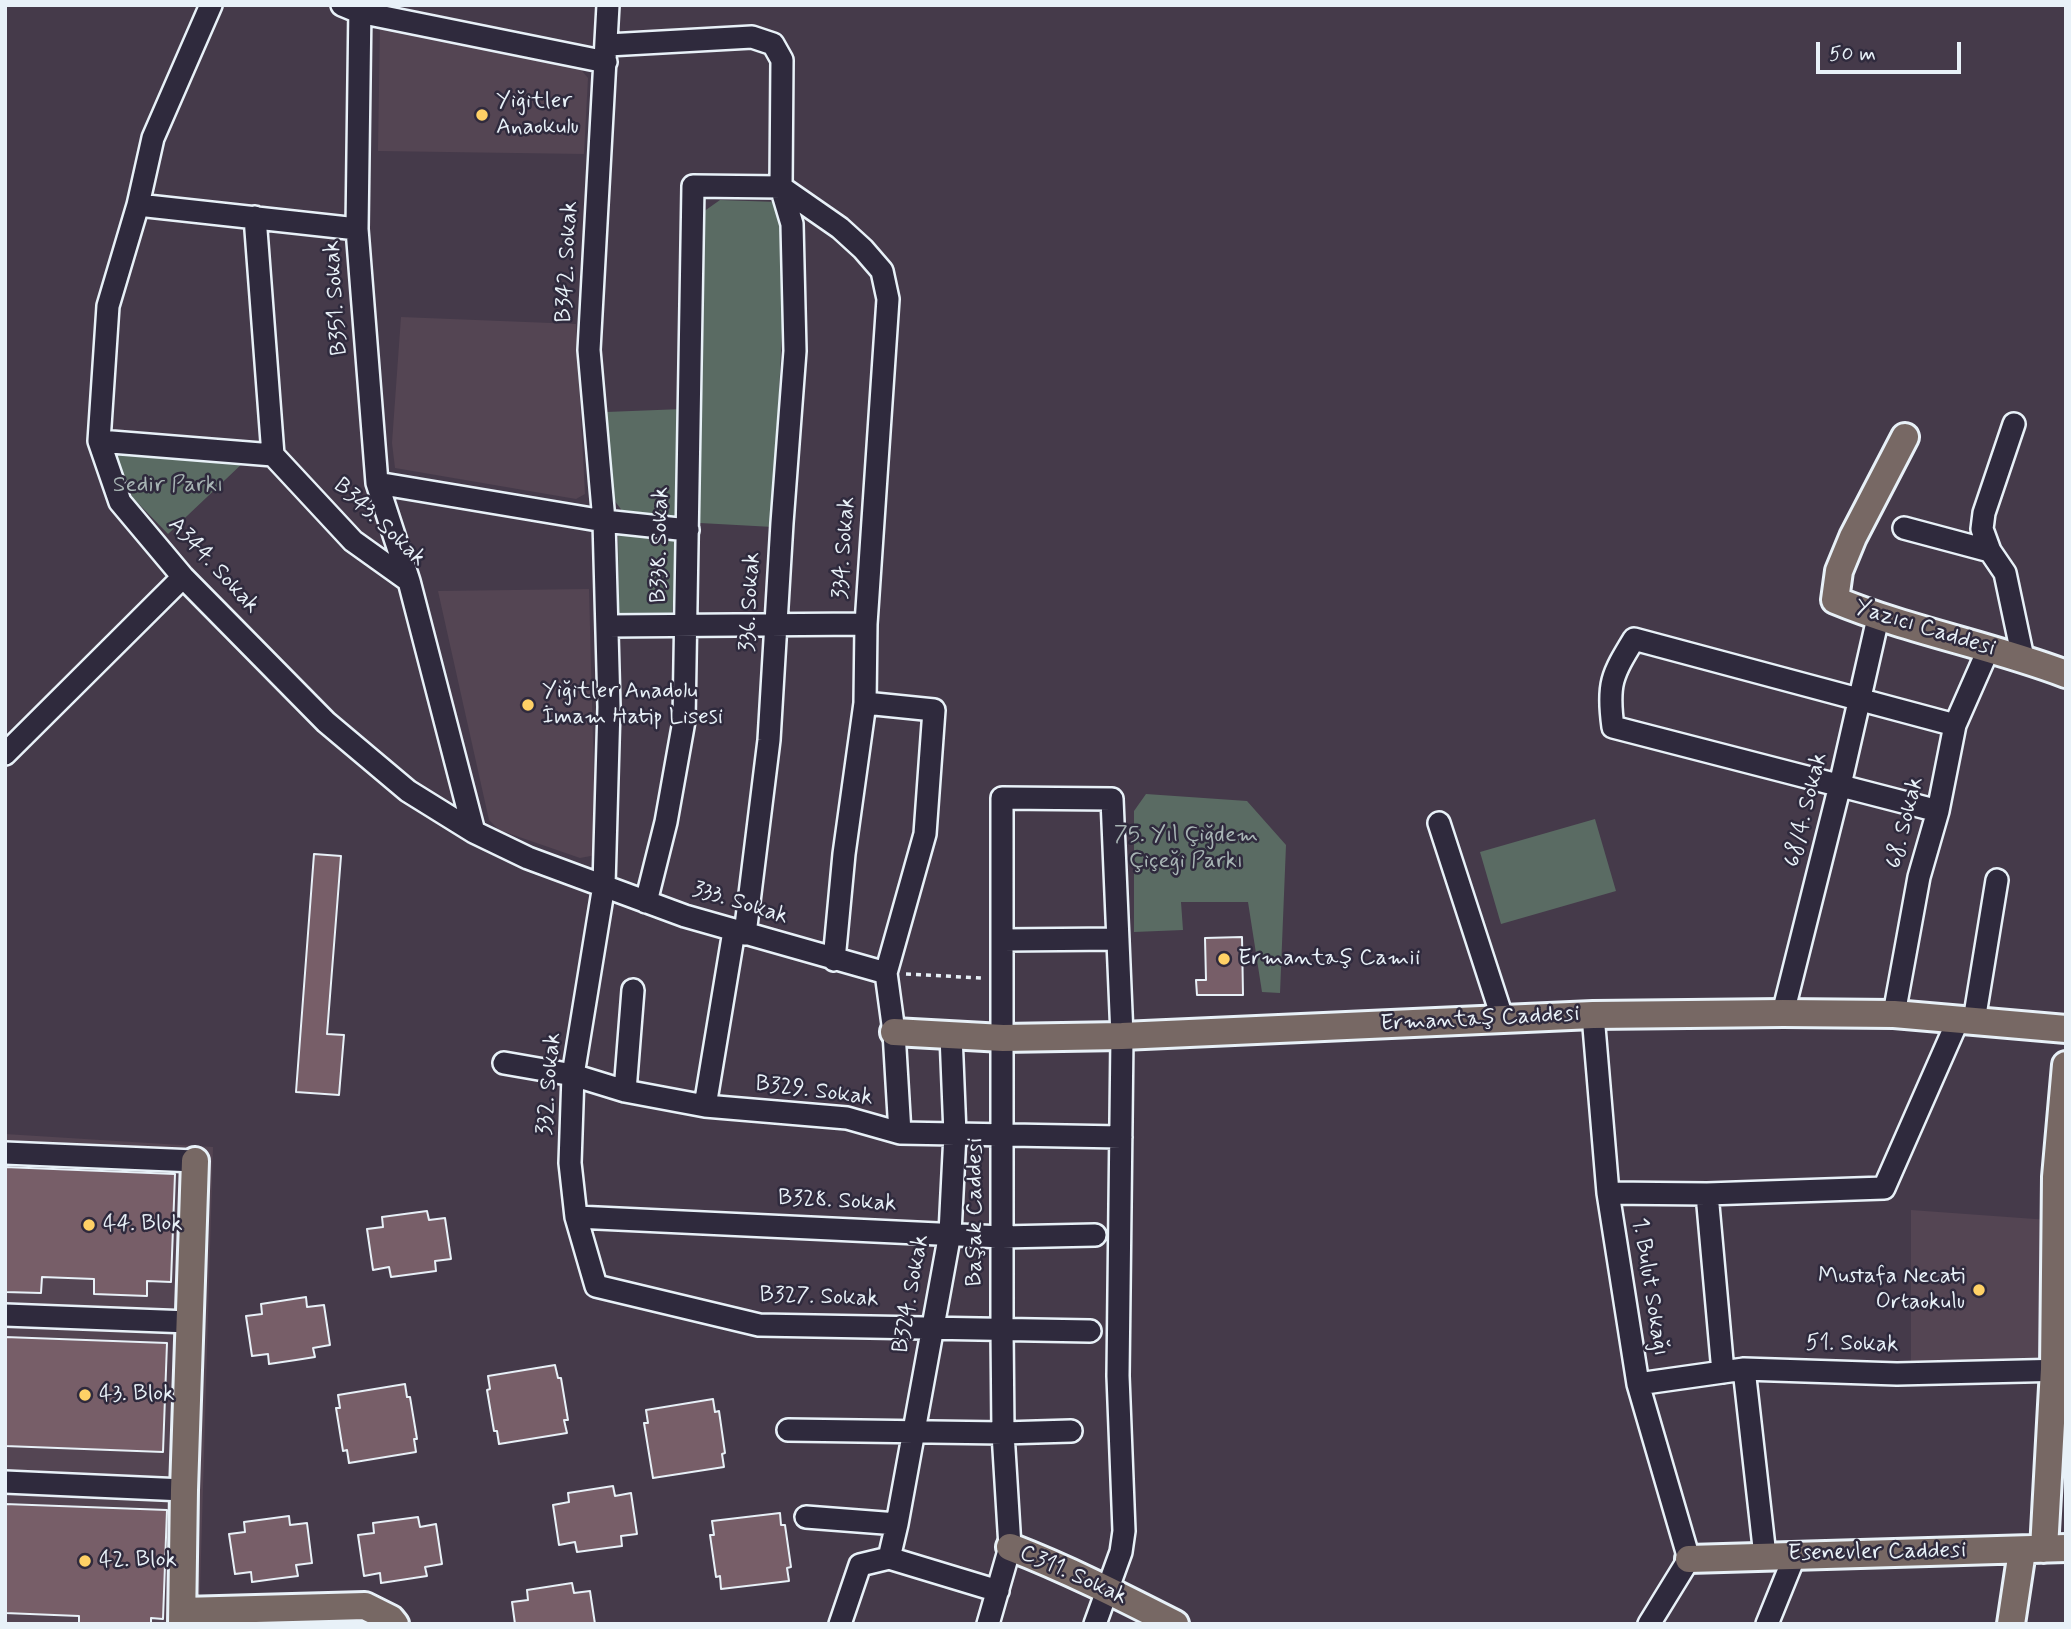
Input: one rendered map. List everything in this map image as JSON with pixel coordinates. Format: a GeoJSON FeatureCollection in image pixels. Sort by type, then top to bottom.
{"type":"FeatureCollection","features":[{"type":"Feature","properties":{"kind":"main road","name":"Yazıcı Caddesi"},"geometry":{"type":"LineString","coordinates":[[1905,437],[1853,537],[1839,572],[1835,600],[1878,618],[2022,658],[2066,674]]}},
{"type":"Feature","properties":{"kind":"main road","name":"Ermantaş Caddesi"},"geometry":{"type":"LineString","coordinates":[[894,1032],[1003,1038],[1122,1036],[1593,1016],[1783,1013],[1894,1014],[2066,1029]]}},
{"type":"Feature","properties":{"kind":"main road"},"geometry":{"type":"LineString","coordinates":[[2011,1624],[2044,1549],[2060,1369],[2061,1177],[2065,1069]]}},
{"type":"Feature","properties":{"kind":"main road"},"geometry":{"type":"LineString","coordinates":[[195,1161],[184,1490],[183,1617],[365,1606],[391,1619],[395,1624]]}},
{"type":"Feature","properties":{"kind":"main road","name":"C311. Sokak"},"geometry":{"type":"LineString","coordinates":[[1010,1547],[1107,1589],[1175,1624]]}},
{"type":"Feature","properties":{"kind":"main road","name":"Esenevler Caddesi"},"geometry":{"type":"LineString","coordinates":[[1689,1559],[2044,1549]]}},
{"type":"Feature","properties":{"kind":"street","name":"A344. Sokak"},"geometry":{"type":"LineString","coordinates":[[211,5],[153,138],[138,205],[108,306],[99,441],[120,502],[183,577],[326,722],[408,791],[474,832]]}},
{"type":"Feature","properties":{"kind":"street","name":"B342. Sokak"},"geometry":{"type":"LineString","coordinates":[[604,885],[609,707],[607,626],[604,521],[589,349],[608,5]]}},
{"type":"Feature","properties":{"kind":"street"},"geometry":{"type":"LineString","coordinates":[[354,8],[607,53]]}},
{"type":"Feature","properties":{"kind":"street","name":"B351. Sokak"},"geometry":{"type":"LineString","coordinates":[[354,8],[357,229],[377,483],[410,581]]}},
{"type":"Feature","properties":{"kind":"street","name":"336. Sokak"},"geometry":{"type":"LineString","coordinates":[[607,53],[752,37],[773,44],[782,60],[780,187],[792,224],[795,351],[769,740],[740,932],[705,1106]]}},
{"type":"Feature","properties":{"kind":"street","name":"B338. Sokak"},"geometry":{"type":"LineString","coordinates":[[646,902],[666,822],[684,721],[693,186],[780,187]]}},
{"type":"Feature","properties":{"kind":"street","name":"334. Sokak"},"geometry":{"type":"LineString","coordinates":[[780,187],[840,228],[863,248],[882,271],[887,299],[866,624],[865,704],[844,854],[834,960]]}},
{"type":"Feature","properties":{"kind":"street"},"geometry":{"type":"LineString","coordinates":[[138,205],[357,229]]}},
{"type":"Feature","properties":{"kind":"street"},"geometry":{"type":"LineString","coordinates":[[99,441],[274,455],[255,217]]}},
{"type":"Feature","properties":{"kind":"street"},"geometry":{"type":"LineString","coordinates":[[2014,425],[1984,513],[1982,529],[1990,551],[2004,573],[2022,658]]}},
{"type":"Feature","properties":{"kind":"street","name":"B343. Sokak"},"geometry":{"type":"LineString","coordinates":[[274,455],[353,541],[410,581],[474,832]]}},
{"type":"Feature","properties":{"kind":"street"},"geometry":{"type":"LineString","coordinates":[[377,483],[604,521],[688,530]]}},
{"type":"Feature","properties":{"kind":"street"},"geometry":{"type":"LineString","coordinates":[[1904,528],[1990,551]]}},
{"type":"Feature","properties":{"kind":"street"},"geometry":{"type":"LineString","coordinates":[[5,754],[183,577]]}},
{"type":"Feature","properties":{"kind":"street","name":"68/4. Sokak"},"geometry":{"type":"LineString","coordinates":[[1783,1013],[1840,785],[1878,618]]}},
{"type":"Feature","properties":{"kind":"street"},"geometry":{"type":"LineString","coordinates":[[607,626],[866,624]]}},
{"type":"Feature","properties":{"kind":"street"},"geometry":{"type":"LineString","coordinates":[[1938,811],[1613,727],[1609,699],[1615,671],[1634,639],[1955,725]]}},
{"type":"Feature","properties":{"kind":"street","name":"68. Sokak"},"geometry":{"type":"LineString","coordinates":[[1894,1014],[1919,877],[1938,811],[1955,725],[1988,650]]}},
{"type":"Feature","properties":{"kind":"street"},"geometry":{"type":"LineString","coordinates":[[865,704],[934,709],[925,834],[886,973],[894,1032],[900,1133]]}},
{"type":"Feature","properties":{"kind":"street","name":"Başak Caddesi"},"geometry":{"type":"LineString","coordinates":[[988,1624],[1010,1547],[1003,1433],[1002,798],[1112,799],[1118,939]]}},
{"type":"Feature","properties":{"kind":"street"},"geometry":{"type":"LineString","coordinates":[[1439,823],[1503,1020]]}},
{"type":"Feature","properties":{"kind":"street","name":"333. Sokak"},"geometry":{"type":"LineString","coordinates":[[474,832],[528,859],[646,902],[834,960],[886,973]]}},
{"type":"Feature","properties":{"kind":"street"},"geometry":{"type":"LineString","coordinates":[[1608,1193],[1707,1194],[1884,1188],[1966,1020],[1997,880]]}},
{"type":"Feature","properties":{"kind":"street","name":"332. Sokak"},"geometry":{"type":"LineString","coordinates":[[596,1286],[576,1217],[570,1163],[573,1074],[604,885]]}},
{"type":"Feature","properties":{"kind":"street"},"geometry":{"type":"LineString","coordinates":[[1003,940],[1118,939],[1122,1036],[1118,1376],[1124,1531],[1121,1552],[1095,1624]]}},
{"type":"Feature","properties":{"kind":"street"},"geometry":{"type":"LineString","coordinates":[[625,1091],[633,990]]}},
{"type":"Feature","properties":{"kind":"street","name":"1. Bulut Sokağı"},"geometry":{"type":"LineString","coordinates":[[1593,1016],[1608,1193],[1638,1384],[1689,1559]]}},
{"type":"Feature","properties":{"kind":"street","name":"B324. Sokak"},"geometry":{"type":"LineString","coordinates":[[889,1558],[950,1233],[955,1134],[951,1035]]}},
{"type":"Feature","properties":{"kind":"street","name":"B329. Sokak"},"geometry":{"type":"LineString","coordinates":[[505,1063],[573,1074],[625,1091],[705,1106],[847,1118],[900,1133],[1121,1137]]}},
{"type":"Feature","properties":{"kind":"street"},"geometry":{"type":"LineString","coordinates":[[5,1153],[195,1161]]}},
{"type":"Feature","properties":{"kind":"street"},"geometry":{"type":"LineString","coordinates":[[1707,1194],[1765,1556]]}},
{"type":"Feature","properties":{"kind":"street","name":"B328. Sokak"},"geometry":{"type":"LineString","coordinates":[[576,1217],[1002,1237],[1095,1235]]}},
{"type":"Feature","properties":{"kind":"street","name":"B327. Sokak"},"geometry":{"type":"LineString","coordinates":[[596,1286],[759,1325],[1090,1331]]}},
{"type":"Feature","properties":{"kind":"street"},"geometry":{"type":"LineString","coordinates":[[5,1315],[189,1322]]}},
{"type":"Feature","properties":{"kind":"street","name":"51. Sokak"},"geometry":{"type":"LineString","coordinates":[[1638,1384],[1734,1370],[1897,1374],[2060,1369]]}},
{"type":"Feature","properties":{"kind":"street"},"geometry":{"type":"LineString","coordinates":[[788,1430],[1003,1433],[1071,1431]]}},
{"type":"Feature","properties":{"kind":"street"},"geometry":{"type":"LineString","coordinates":[[5,1482],[184,1490]]}},
{"type":"Feature","properties":{"kind":"street"},"geometry":{"type":"LineString","coordinates":[[807,1517],[897,1524]]}},
{"type":"Feature","properties":{"kind":"street"},"geometry":{"type":"LineString","coordinates":[[1767,1624],[1795,1555]]}},
{"type":"Feature","properties":{"kind":"street"},"geometry":{"type":"LineString","coordinates":[[840,1624],[860,1565],[889,1558],[999,1591]]}},
{"type":"Feature","properties":{"kind":"street"},"geometry":{"type":"LineString","coordinates":[[1648,1624],[1689,1559]]}},
{"type":"Feature","properties":{"kind":"path"},"geometry":{"type":"LineString","coordinates":[[886,973],[1003,978]]}},
{"type":"Feature","properties":{"kind":"shaded area","name":"Yiğitler Anaokulu"},"geometry":{"type":"Polygon","coordinates":[[[380,24],[577,65],[588,78],[584,154],[378,151],[380,24]]]}},
{"type":"Feature","properties":{"kind":"shaded area"},"geometry":{"type":"Polygon","coordinates":[[[401,317],[576,324],[585,494],[576,499],[395,468],[392,443],[401,317]]]}},
{"type":"Feature","properties":{"kind":"shaded area","name":"Yiğitler Anadolu İmam Hatip Lisesi"},"geometry":{"type":"Polygon","coordinates":[[[589,589],[596,855],[580,858],[499,830],[489,820],[438,591],[589,589]]]}},
{"type":"Feature","properties":{"kind":"shaded area"},"geometry":{"type":"Polygon","coordinates":[[[5,1134],[213,1147],[199,1624],[5,1624],[5,1134]]]}},
{"type":"Feature","properties":{"kind":"shaded area","name":"Mustafa Necati Ortaokulu"},"geometry":{"type":"Polygon","coordinates":[[[1911,1210],[2049,1220],[2044,1360],[1911,1363],[1911,1210]]]}},
{"type":"Feature","properties":{"kind":"green space"},"geometry":{"type":"Polygon","coordinates":[[[720,200],[777,202],[787,219],[773,527],[700,523],[700,232],[703,212],[720,200]]]}},
{"type":"Feature","properties":{"kind":"green space"},"geometry":{"type":"Polygon","coordinates":[[[683,409],[676,519],[626,516],[614,500],[606,412],[683,409]]]}},
{"type":"Feature","properties":{"kind":"green space","name":"Sedir Parkı"},"geometry":{"type":"Polygon","coordinates":[[[131,448],[245,461],[168,534],[133,498],[114,455],[131,448]]]}},
{"type":"Feature","properties":{"kind":"green space"},"geometry":{"type":"Polygon","coordinates":[[[618,533],[677,540],[672,618],[619,616],[618,533]]]}},
{"type":"Feature","properties":{"kind":"green space","name":"75. Yıl Çiğdem Çiçeği Parkı"},"geometry":{"type":"Polygon","coordinates":[[[1146,794],[1247,801],[1286,845],[1280,993],[1262,992],[1248,902],[1181,902],[1183,930],[1134,932],[1134,811],[1146,794]]]}},
{"type":"Feature","properties":{"kind":"green space"},"geometry":{"type":"Polygon","coordinates":[[[1595,819],[1616,891],[1501,924],[1480,852],[1595,819]]]}},
{"type":"Feature","properties":{"kind":"building"},"geometry":{"type":"Polygon","coordinates":[[[314,854],[341,856],[327,1034],[344,1035],[339,1095],[296,1092],[314,854]]]}},
{"type":"Feature","properties":{"kind":"building","name":"Ermantaş Camii"},"geometry":{"type":"Polygon","coordinates":[[[1242,937],[1243,995],[1197,995],[1196,980],[1206,980],[1205,938],[1242,937]]]}},
{"type":"Feature","properties":{"kind":"building","name":"44. Blok"},"geometry":{"type":"Polygon","coordinates":[[[5,1167],[175,1174],[171,1282],[147,1281],[147,1296],[94,1294],[94,1279],[42,1277],[41,1293],[5,1292],[5,1167]]]}},
{"type":"Feature","properties":{"kind":"building"},"geometry":{"type":"Polygon","coordinates":[[[427,1211],[429,1220],[445,1218],[451,1259],[435,1261],[436,1271],[391,1277],[389,1267],[373,1270],[367,1229],[383,1227],[382,1217],[427,1211]]]}},
{"type":"Feature","properties":{"kind":"building"},"geometry":{"type":"Polygon","coordinates":[[[306,1297],[307,1307],[324,1305],[330,1345],[313,1348],[315,1357],[269,1364],[268,1354],[252,1356],[246,1316],[262,1314],[261,1304],[306,1297]]]}},
{"type":"Feature","properties":{"kind":"building","name":"43. Blok"},"geometry":{"type":"Polygon","coordinates":[[[5,1337],[167,1343],[163,1452],[5,1446],[5,1337]]]}},
{"type":"Feature","properties":{"kind":"building"},"geometry":{"type":"Polygon","coordinates":[[[555,1365],[558,1378],[561,1378],[568,1420],[564,1420],[567,1433],[499,1444],[487,1390],[490,1389],[488,1376],[555,1365]]]}},
{"type":"Feature","properties":{"kind":"building"},"geometry":{"type":"Polygon","coordinates":[[[405,1384],[407,1397],[410,1397],[417,1439],[414,1439],[416,1452],[349,1463],[347,1450],[343,1451],[336,1408],[340,1408],[338,1395],[405,1384]]]}},
{"type":"Feature","properties":{"kind":"building"},"geometry":{"type":"Polygon","coordinates":[[[713,1399],[715,1412],[719,1411],[725,1453],[722,1454],[724,1467],[653,1478],[644,1423],[648,1423],[646,1410],[713,1399]]]}},
{"type":"Feature","properties":{"kind":"building"},"geometry":{"type":"Polygon","coordinates":[[[613,1486],[615,1496],[631,1493],[637,1534],[621,1536],[622,1546],[577,1552],[575,1542],[559,1545],[553,1505],[569,1502],[568,1493],[613,1486]]]}},
{"type":"Feature","properties":{"kind":"building","name":"42. Blok"},"geometry":{"type":"Polygon","coordinates":[[[5,1504],[167,1510],[163,1619],[151,1618],[151,1624],[79,1624],[79,1616],[5,1613],[5,1504]]]}},
{"type":"Feature","properties":{"kind":"building"},"geometry":{"type":"Polygon","coordinates":[[[780,1513],[781,1525],[785,1525],[791,1567],[787,1568],[789,1581],[721,1589],[720,1576],[716,1577],[710,1535],[714,1535],[712,1521],[780,1513]]]}},
{"type":"Feature","properties":{"kind":"building"},"geometry":{"type":"Polygon","coordinates":[[[289,1516],[290,1525],[307,1523],[312,1563],[296,1565],[298,1576],[252,1582],[251,1572],[235,1574],[229,1534],[245,1532],[244,1522],[289,1516]]]}},
{"type":"Feature","properties":{"kind":"building"},"geometry":{"type":"Polygon","coordinates":[[[418,1517],[420,1527],[436,1524],[442,1564],[425,1567],[427,1576],[381,1583],[380,1573],[364,1576],[358,1535],[374,1533],[373,1523],[418,1517]]]}},
{"type":"Feature","properties":{"kind":"building"},"geometry":{"type":"Polygon","coordinates":[[[572,1583],[574,1593],[590,1591],[595,1624],[515,1624],[512,1602],[528,1600],[527,1590],[572,1583]]]}},
{"type":"Feature","properties":{"kind":"place","name":"Yiğitler Anaokulu"},"geometry":{"type":"Point","coordinates":[482,115]}},
{"type":"Feature","properties":{"kind":"place","name":"Yiğitler Anadolu İmam Hatip Lisesi"},"geometry":{"type":"Point","coordinates":[528,705]}},
{"type":"Feature","properties":{"kind":"place","name":"Ermantaş Camii"},"geometry":{"type":"Point","coordinates":[1224,959]}},
{"type":"Feature","properties":{"kind":"place","name":"44. Blok"},"geometry":{"type":"Point","coordinates":[89,1225]}},
{"type":"Feature","properties":{"kind":"place","name":"Mustafa Necati Ortaokulu"},"geometry":{"type":"Point","coordinates":[1979,1290]}},
{"type":"Feature","properties":{"kind":"place","name":"43. Blok"},"geometry":{"type":"Point","coordinates":[85,1395]}},
{"type":"Feature","properties":{"kind":"place","name":"42. Blok"},"geometry":{"type":"Point","coordinates":[85,1561]}}]}
